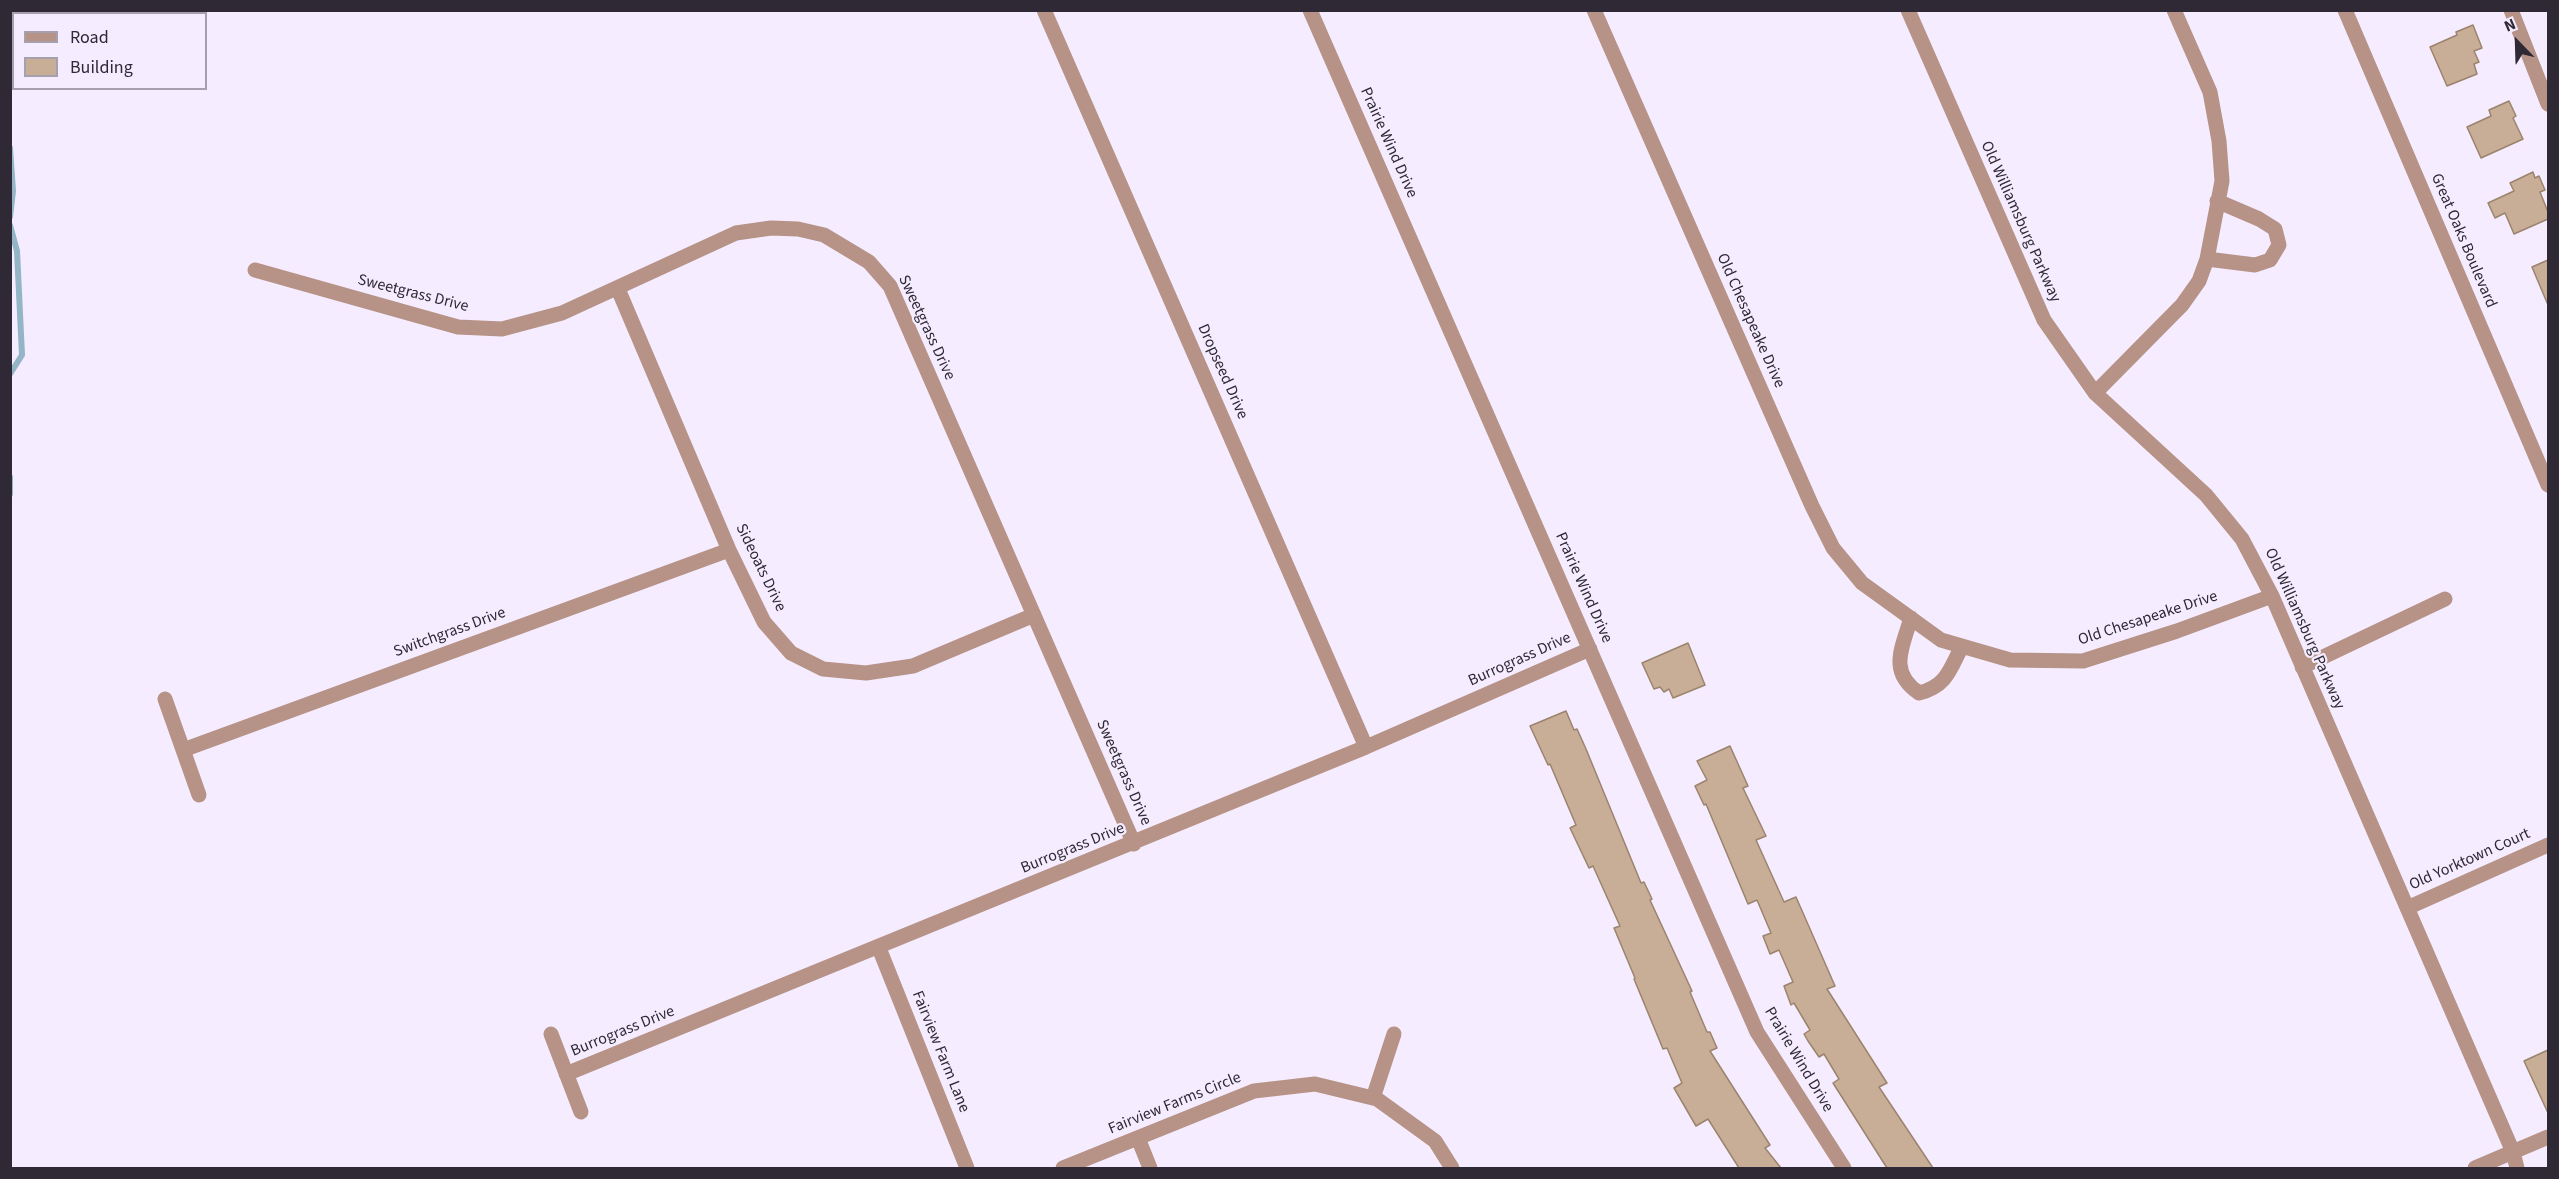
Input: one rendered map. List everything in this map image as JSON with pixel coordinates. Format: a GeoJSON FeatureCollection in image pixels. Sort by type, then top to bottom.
{"type":"FeatureCollection","features":[{"type":"Feature","properties":{"kind":"street","name":"Dropseed Drive"},"geometry":{"type":"LineString","coordinates":[[1044,10],[1366,747]]}},
{"type":"Feature","properties":{"kind":"street","name":"Prairie Wind Drive"},"geometry":{"type":"LineString","coordinates":[[1310,10],[1757,1032],[1844,1168]]}},
{"type":"Feature","properties":{"kind":"street","name":"Old Chesapeake Drive"},"geometry":{"type":"LineString","coordinates":[[1594,10],[1812,506],[1833,548],[1862,583],[1941,640],[2010,660],[2083,661],[2177,631],[2272,596]]}},
{"type":"Feature","properties":{"kind":"street","name":"Old Williamsburg Parkway"},"geometry":{"type":"LineString","coordinates":[[1908,10],[2044,320],[2095,393],[2206,495],[2242,539],[2272,596],[2513,1152],[2517,1168]]}},
{"type":"Feature","properties":{"kind":"street"},"geometry":{"type":"LineString","coordinates":[[2095,393],[2182,305],[2199,281],[2207,258],[2222,181],[2219,141],[2210,92],[2174,10]]}},
{"type":"Feature","properties":{"kind":"street","name":"Great Oaks Boulevard"},"geometry":{"type":"LineString","coordinates":[[2345,10],[2548,485]]}},
{"type":"Feature","properties":{"kind":"street"},"geometry":{"type":"LineString","coordinates":[[2511,10],[2548,104]]}},
{"type":"Feature","properties":{"kind":"street"},"geometry":{"type":"LineString","coordinates":[[2207,258],[2255,265],[2270,260],[2280,245],[2275,229],[2259,219],[2217,201]]}},
{"type":"Feature","properties":{"kind":"street","name":"Sweetgrass Drive"},"geometry":{"type":"LineString","coordinates":[[255,270],[458,327],[502,329],[543,320],[618,289],[736,233],[771,228],[798,229],[824,235],[869,262],[890,286],[1134,844]]}},
{"type":"Feature","properties":{"kind":"street","name":"Sideoats Drive"},"geometry":{"type":"LineString","coordinates":[[618,289],[729,550],[764,622],[791,653],[823,669],[866,673],[913,666],[1034,615]]}},
{"type":"Feature","properties":{"kind":"street","name":"Switchgrass Drive"},"geometry":{"type":"LineString","coordinates":[[183,750],[729,550]]}},
{"type":"Feature","properties":{"kind":"street"},"geometry":{"type":"LineString","coordinates":[[2302,667],[2445,599]]}},
{"type":"Feature","properties":{"kind":"street"},"geometry":{"type":"LineString","coordinates":[[1911,618],[1899,664],[1903,678],[1919,693],[1933,689],[1944,681],[1962,646]]}},
{"type":"Feature","properties":{"kind":"street","name":"Burrograss Drive"},"geometry":{"type":"LineString","coordinates":[[566,1074],[1134,844],[1366,747],[1590,649]]}},
{"type":"Feature","properties":{"kind":"street"},"geometry":{"type":"LineString","coordinates":[[165,699],[199,795]]}},
{"type":"Feature","properties":{"kind":"street","name":"Old Yorktown Court"},"geometry":{"type":"LineString","coordinates":[[2407,908],[2548,845]]}},
{"type":"Feature","properties":{"kind":"street","name":"Fairview Farm Lane"},"geometry":{"type":"LineString","coordinates":[[879,948],[967,1168]]}},
{"type":"Feature","properties":{"kind":"street"},"geometry":{"type":"LineString","coordinates":[[551,1034],[581,1112]]}},
{"type":"Feature","properties":{"kind":"street"},"geometry":{"type":"LineString","coordinates":[[1373,1098],[1394,1034]]}},
{"type":"Feature","properties":{"kind":"street","name":"Fairview Farms Circle"},"geometry":{"type":"LineString","coordinates":[[1063,1168],[1254,1091],[1315,1084],[1373,1098],[1436,1141],[1452,1168]]}},
{"type":"Feature","properties":{"kind":"street"},"geometry":{"type":"LineString","coordinates":[[2475,1168],[2548,1137]]}},
{"type":"Feature","properties":{"kind":"street"},"geometry":{"type":"LineString","coordinates":[[1138,1138],[1150,1168]]}},
{"type":"Feature","properties":{"kind":"street","name":"Old Williamsburg Parkway"},"geometry":{"type":"LineString","coordinates":[[2513,1152],[2525,1168]]}},
{"type":"Feature","properties":{"kind":"building"},"geometry":{"type":"Polygon","coordinates":[[[2473,25],[2482,48],[2474,51],[2479,62],[2474,64],[2477,74],[2447,86],[2430,47],[2473,25]]]}},
{"type":"Feature","properties":{"kind":"building"},"geometry":{"type":"Polygon","coordinates":[[[2509,101],[2516,116],[2513,118],[2523,139],[2481,158],[2467,127],[2491,116],[2489,110],[2509,101]]]}},
{"type":"Feature","properties":{"kind":"building"},"geometry":{"type":"Polygon","coordinates":[[[2533,172],[2535,178],[2539,176],[2545,190],[2540,192],[2548,212],[2548,219],[2514,234],[2505,213],[2495,218],[2488,203],[2514,191],[2510,183],[2533,172]]]}},
{"type":"Feature","properties":{"kind":"building"},"geometry":{"type":"Polygon","coordinates":[[[2548,260],[2548,305],[2532,267],[2548,260]]]}},
{"type":"Feature","properties":{"kind":"building"},"geometry":{"type":"Polygon","coordinates":[[[1688,643],[1705,685],[1673,698],[1669,689],[1664,692],[1660,687],[1654,689],[1642,663],[1688,643]]]}},
{"type":"Feature","properties":{"kind":"building"},"geometry":{"type":"Polygon","coordinates":[[[1566,711],[1586,749],[1641,883],[1644,882],[1652,899],[1650,900],[1692,991],[1690,992],[1707,1032],[1710,1032],[1717,1048],[1710,1051],[1770,1145],[1765,1148],[1781,1168],[1739,1168],[1708,1119],[1696,1126],[1674,1088],[1682,1083],[1667,1048],[1663,1049],[1634,979],[1614,928],[1620,926],[1593,866],[1589,868],[1570,828],[1576,825],[1550,764],[1548,765],[1530,726],[1566,711]]]}},
{"type":"Feature","properties":{"kind":"building"},"geometry":{"type":"Polygon","coordinates":[[[1730,746],[1748,786],[1743,788],[1766,836],[1756,840],[1784,902],[1796,897],[1835,986],[1827,989],[1887,1083],[1879,1087],[1933,1168],[1887,1168],[1833,1083],[1839,1079],[1824,1054],[1819,1057],[1804,1034],[1810,1030],[1794,1003],[1791,1005],[1784,986],[1793,982],[1779,950],[1770,954],[1763,936],[1771,933],[1757,900],[1748,904],[1706,804],[1704,805],[1695,786],[1707,780],[1697,761],[1730,746]]]}},
{"type":"Feature","properties":{"kind":"building"},"geometry":{"type":"Polygon","coordinates":[[[2548,1050],[2548,1113],[2524,1061],[2548,1050]]]}},
{"type":"Feature","properties":{"kind":"waterway"},"geometry":{"type":"LineString","coordinates":[[10,148],[13,191],[10,217]]}},
{"type":"Feature","properties":{"kind":"waterway"},"geometry":{"type":"LineString","coordinates":[[10,225],[17,251],[22,355],[10,374]]}},
{"type":"Feature","properties":{"kind":"waterway"},"geometry":{"type":"LineString","coordinates":[[10,477],[10,494]]}}]}
